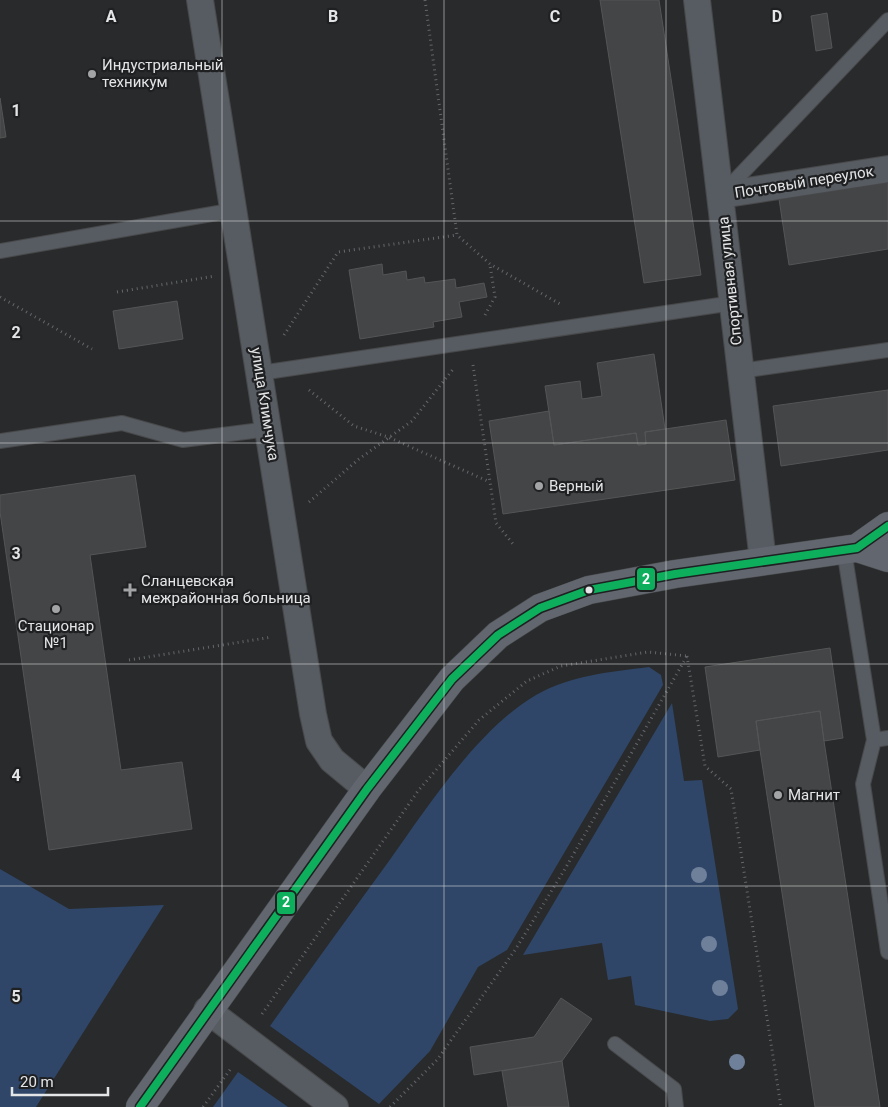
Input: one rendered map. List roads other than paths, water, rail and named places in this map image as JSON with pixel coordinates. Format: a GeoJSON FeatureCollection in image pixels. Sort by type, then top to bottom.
{"type":"FeatureCollection","features":[{"type":"Feature","properties":{"kind":"main road"},"geometry":{"type":"LineString","coordinates":[[850,549],[888,526]]}},
{"type":"Feature","properties":{"kind":"main road"},"geometry":{"type":"LineString","coordinates":[[140,1107],[207,1010],[367,789],[452,679],[498,635],[540,608],[589,590],[675,574],[850,549],[888,558]]}},
{"type":"Feature","properties":{"kind":"street","name":"улица Климчука"},"geometry":{"type":"LineString","coordinates":[[200,0],[319,742],[332,760],[367,789]]}},
{"type":"Feature","properties":{"kind":"street","name":"Спортивная улица"},"geometry":{"type":"LineString","coordinates":[[697,0],[763,562]]}},
{"type":"Feature","properties":{"kind":"street","name":"Почтовый переулок"},"geometry":{"type":"LineString","coordinates":[[721,195],[888,169]]}},
{"type":"Feature","properties":{"kind":"street"},"geometry":{"type":"LineString","coordinates":[[207,1010],[335,1107]]}},
{"type":"Feature","properties":{"kind":"lane"},"geometry":{"type":"LineString","coordinates":[[721,195],[888,20]]}},
{"type":"Feature","properties":{"kind":"lane"},"geometry":{"type":"LineString","coordinates":[[0,250],[235,210]]}},
{"type":"Feature","properties":{"kind":"lane"},"geometry":{"type":"LineString","coordinates":[[260,373],[733,303]]}},
{"type":"Feature","properties":{"kind":"lane"},"geometry":{"type":"LineString","coordinates":[[740,371],[888,350]]}},
{"type":"Feature","properties":{"kind":"lane"},"geometry":{"type":"LineString","coordinates":[[0,441],[122,424],[183,440],[268,429]]}},
{"type":"Feature","properties":{"kind":"lane"},"geometry":{"type":"LineString","coordinates":[[850,549],[874,740],[863,784],[888,952]]}},
{"type":"Feature","properties":{"kind":"lane"},"geometry":{"type":"LineString","coordinates":[[874,740],[888,738]]}},
{"type":"Feature","properties":{"kind":"lane"},"geometry":{"type":"LineString","coordinates":[[615,1044],[674,1089],[676,1107]]}},
{"type":"Feature","properties":{"kind":"place","name":"Индустриальный техникум"},"geometry":{"type":"Point","coordinates":[92,74]}},
{"type":"Feature","properties":{"kind":"place","name":"Верный"},"geometry":{"type":"Point","coordinates":[539,486]}},
{"type":"Feature","properties":{"kind":"place","name":"Сланцевская межрайонная больница"},"geometry":{"type":"Point","coordinates":[130,590]}},
{"type":"Feature","properties":{"kind":"place","name":"Стационар №1"},"geometry":{"type":"Point","coordinates":[56,609]}},
{"type":"Feature","properties":{"kind":"place","name":"Магнит"},"geometry":{"type":"Point","coordinates":[778,795]}}]}
